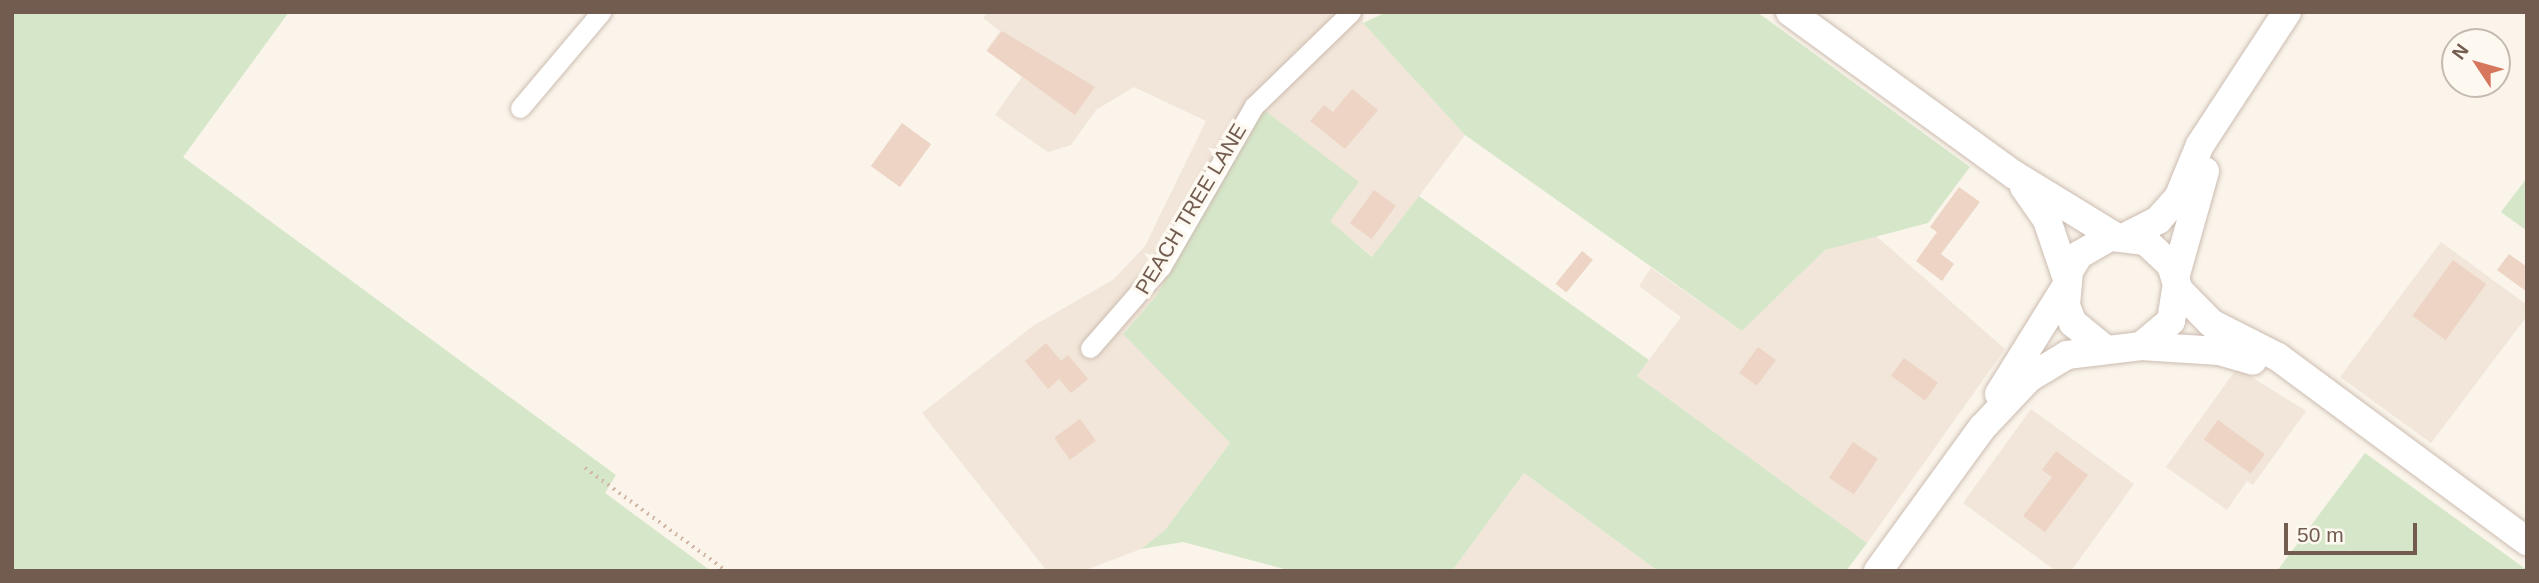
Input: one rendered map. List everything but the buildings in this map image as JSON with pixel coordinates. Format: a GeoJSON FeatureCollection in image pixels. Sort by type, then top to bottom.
{"type":"FeatureCollection","features":[{"type":"Feature","properties":{"kind":"main road"},"geometry":{"type":"LineString","coordinates":[[1790,12],[2013,174],[2122,237],[2160,251],[2176,283],[2211,323],[2278,356],[2304,382],[2527,541]]}},
{"type":"Feature","properties":{"kind":"main road"},"geometry":{"type":"LineString","coordinates":[[1878,571],[1982,428],[2066,284],[2079,255],[2158,220],[2178,198],[2222,111],[2287,12]]}},
{"type":"Feature","properties":{"kind":"main road"},"geometry":{"type":"LineString","coordinates":[[2141,346],[2171,321],[2176,283],[2222,111]]}},
{"type":"Feature","properties":{"kind":"main road"},"geometry":{"type":"LineString","coordinates":[[2013,174],[2047,220],[2066,284],[2073,323],[2103,347]]}},
{"type":"Feature","properties":{"kind":"main road"},"geometry":{"type":"LineString","coordinates":[[1982,428],[2046,365],[2103,347],[2141,346],[2219,351],[2304,382]]}},
{"type":"Feature","properties":{"kind":"street"},"geometry":{"type":"LineString","coordinates":[[520,108],[601,12]]}},
{"type":"Feature","properties":{"kind":"street","name":"PEACH TREE LANE"},"geometry":{"type":"LineString","coordinates":[[1090,348],[1161,267],[1254,106],[1351,12]]}},
{"type":"Feature","properties":{"kind":"path"},"geometry":{"type":"LineString","coordinates":[[585,468],[727,571]]}},
{"type":"Feature","properties":{"kind":"shaded area"},"geometry":{"type":"Polygon","coordinates":[[[988,12],[1363,12],[1363,23],[1465,135],[1373,257],[1329,221],[1359,182],[1157,295],[1123,333],[1230,443],[1165,530],[1141,549],[1083,571],[1047,571],[922,413],[1033,326],[1114,279],[1145,246],[1206,121],[1134,87],[1096,110],[1071,145],[1048,152],[995,115],[1022,77],[986,50],[1000,31],[983,18],[988,12]]]}},
{"type":"Feature","properties":{"kind":"shaded area"},"geometry":{"type":"Polygon","coordinates":[[[1875,235],[2005,349],[1867,543],[1637,376],[1681,317],[1639,286],[1651,268],[1742,331],[1825,250],[1875,235]]]}},
{"type":"Feature","properties":{"kind":"shaded area"},"geometry":{"type":"Polygon","coordinates":[[[2441,242],[2527,305],[2527,316],[2431,443],[2340,377],[2441,242]]]}},
{"type":"Feature","properties":{"kind":"shaded area"},"geometry":{"type":"Polygon","coordinates":[[[2237,368],[2306,411],[2253,485],[2247,481],[2227,510],[2166,467],[2237,368]]]}},
{"type":"Feature","properties":{"kind":"shaded area"},"geometry":{"type":"Polygon","coordinates":[[[2031,409],[2134,484],[2071,571],[2056,571],[1963,503],[2031,409]]]}},
{"type":"Feature","properties":{"kind":"shaded area"},"geometry":{"type":"Polygon","coordinates":[[[1524,473],[1658,571],[1452,571],[1524,473]]]}},
{"type":"Feature","properties":{"kind":"green space"},"geometry":{"type":"Polygon","coordinates":[[[12,12],[289,12],[183,157],[616,475],[605,493],[711,571],[12,571],[12,12]]]}},
{"type":"Feature","properties":{"kind":"green space"},"geometry":{"type":"Polygon","coordinates":[[[1387,12],[1757,12],[1970,167],[1928,223],[1825,250],[1742,331],[1465,135],[1363,23],[1387,12]]]}},
{"type":"Feature","properties":{"kind":"green space"},"geometry":{"type":"Polygon","coordinates":[[[1264,110],[1359,182],[1330,221],[1372,257],[1419,196],[1649,360],[1637,376],[1867,543],[1846,571],[1658,571],[1524,473],[1452,571],[1292,571],[1183,542],[1141,549],[1165,530],[1230,443],[1123,334],[1157,295],[1241,140],[1264,110]]]}},
{"type":"Feature","properties":{"kind":"green space"},"geometry":{"type":"Polygon","coordinates":[[[2527,180],[2527,231],[2501,212],[2527,180]]]}},
{"type":"Feature","properties":{"kind":"green space"},"geometry":{"type":"Polygon","coordinates":[[[2365,453],[2527,570],[2527,571],[2277,571],[2365,453]]]}}]}
